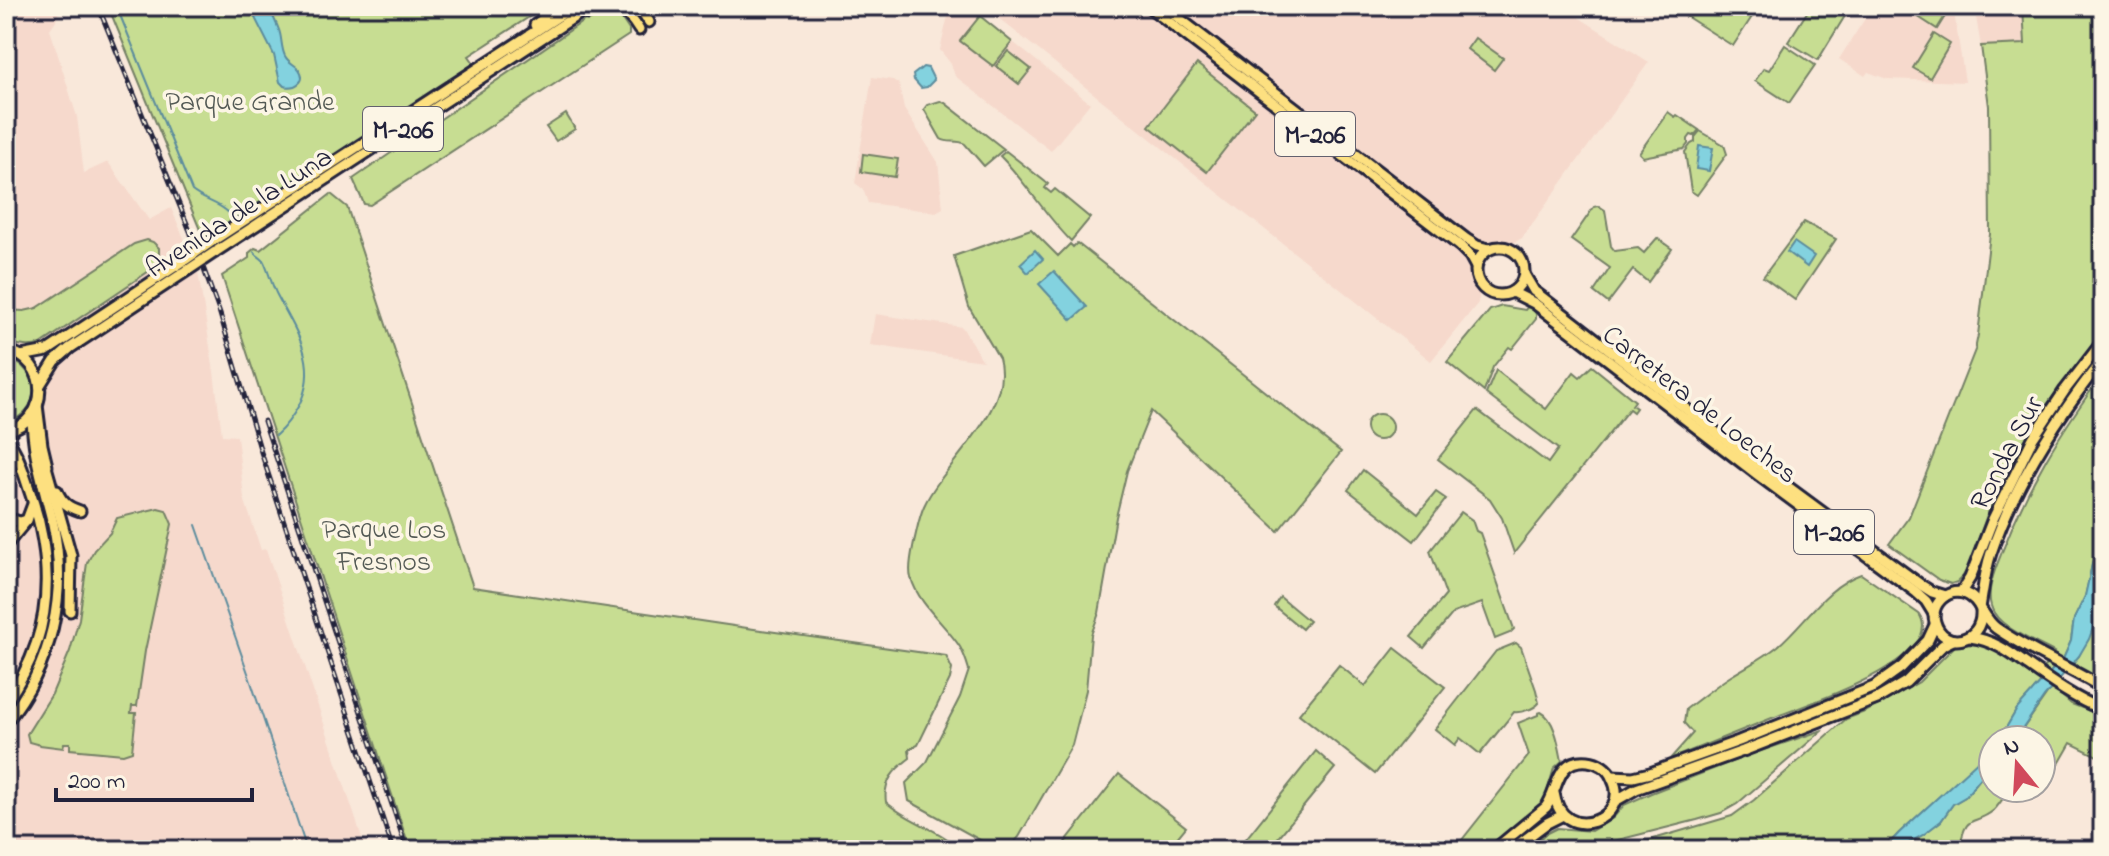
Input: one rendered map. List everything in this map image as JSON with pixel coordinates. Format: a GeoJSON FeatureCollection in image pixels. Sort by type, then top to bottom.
{"type":"FeatureCollection","features":[{"type":"Feature","properties":{"kind":"main road"},"geometry":{"type":"LineString","coordinates":[[496,63],[561,6]]}},
{"type":"Feature","properties":{"kind":"main road","name":"Avenida de la Luna"},"geometry":{"type":"LineString","coordinates":[[496,63],[574,6]]}},
{"type":"Feature","properties":{"kind":"main road","name":"Avenida de la Luna"},"geometry":{"type":"LineString","coordinates":[[40,385],[55,361],[70,348],[186,265],[496,63],[591,6]]}},
{"type":"Feature","properties":{"kind":"main road"},"geometry":{"type":"LineString","coordinates":[[639,6],[649,22]]}},
{"type":"Feature","properties":{"kind":"main road","name":"M-206"},"geometry":{"type":"LineString","coordinates":[[1148,6],[1460,246],[1470,256],[1476,267],[1477,279],[1486,291],[1495,295],[1512,292]]}},
{"type":"Feature","properties":{"kind":"main road","name":"M-206"},"geometry":{"type":"LineString","coordinates":[[1163,6],[1466,239],[1477,246],[1489,249],[1506,247],[1516,252],[1523,263],[1524,274]]}},
{"type":"Feature","properties":{"kind":"main road"},"geometry":{"type":"LineString","coordinates":[[496,63],[546,42],[601,7],[620,8],[639,30]]}},
{"type":"Feature","properties":{"kind":"main road"},"geometry":{"type":"LineString","coordinates":[[1476,267],[1489,249]]}},
{"type":"Feature","properties":{"kind":"main road","name":"Avenida de la Luna"},"geometry":{"type":"LineString","coordinates":[[21,356],[47,351],[186,265]]}},
{"type":"Feature","properties":{"kind":"main road"},"geometry":{"type":"LineString","coordinates":[[1512,292],[1522,282],[1524,274]]}},
{"type":"Feature","properties":{"kind":"main road","name":"Carretera de Loeches"},"geometry":{"type":"LineString","coordinates":[[1524,274],[1534,291],[1753,461],[1921,585],[1945,596]]}},
{"type":"Feature","properties":{"kind":"main road","name":"Carretera de Loeches"},"geometry":{"type":"LineString","coordinates":[[1512,292],[1534,303],[1916,592],[1934,614]]}},
{"type":"Feature","properties":{"kind":"main road","name":"Ronda Sur"},"geometry":{"type":"LineString","coordinates":[[1961,592],[2033,438],[2103,341]]}},
{"type":"Feature","properties":{"kind":"main road"},"geometry":{"type":"LineString","coordinates":[[6,350],[30,363],[40,385]]}},
{"type":"Feature","properties":{"kind":"main road","name":"Ronda Sur"},"geometry":{"type":"LineString","coordinates":[[1981,610],[1984,579],[1991,554],[2028,471],[2059,419],[2103,359]]}},
{"type":"Feature","properties":{"kind":"main road","name":"M-206"},"geometry":{"type":"LineString","coordinates":[[6,722],[25,696],[49,646],[59,585],[53,525],[37,465],[34,410],[40,385]]}},
{"type":"Feature","properties":{"kind":"main road"},"geometry":{"type":"LineString","coordinates":[[6,431],[23,424],[34,410]]}},
{"type":"Feature","properties":{"kind":"main road"},"geometry":{"type":"LineString","coordinates":[[34,410],[45,463],[71,555],[70,611]]}},
{"type":"Feature","properties":{"kind":"main road"},"geometry":{"type":"LineString","coordinates":[[6,438],[16,451],[34,501],[47,558],[45,611],[37,642],[28,666],[6,702]]}},
{"type":"Feature","properties":{"kind":"main road"},"geometry":{"type":"LineString","coordinates":[[45,463],[63,502],[80,511]]}},
{"type":"Feature","properties":{"kind":"main road"},"geometry":{"type":"LineString","coordinates":[[6,545],[27,520],[34,501]]}},
{"type":"Feature","properties":{"kind":"main road"},"geometry":{"type":"LineString","coordinates":[[6,518],[20,522],[27,520]]}},
{"type":"Feature","properties":{"kind":"main road"},"geometry":{"type":"LineString","coordinates":[[1981,610],[1978,629],[1962,640],[1942,635],[1935,625],[1937,604],[1945,596],[1961,592],[1974,599],[1993,626],[2103,688]]}},
{"type":"Feature","properties":{"kind":"main road"},"geometry":{"type":"LineString","coordinates":[[1612,776],[1633,777],[1650,773],[1874,687],[1902,667],[1928,640],[1935,625]]}},
{"type":"Feature","properties":{"kind":"main road"},"geometry":{"type":"LineString","coordinates":[[1970,637],[2004,648],[2065,690],[2103,710]]}},
{"type":"Feature","properties":{"kind":"main road"},"geometry":{"type":"LineString","coordinates":[[1615,801],[1636,789],[1877,699],[1906,682],[1943,645],[1953,640]]}},
{"type":"Feature","properties":{"kind":"main road"},"geometry":{"type":"LineString","coordinates":[[1576,762],[1593,762],[1604,767],[1612,776],[1616,788],[1615,801],[1603,818],[1584,824],[1563,815],[1558,808],[1555,784],[1559,775],[1576,762]]}},
{"type":"Feature","properties":{"kind":"main road"},"geometry":{"type":"LineString","coordinates":[[1494,850],[1546,807],[1554,793]]}},
{"type":"Feature","properties":{"kind":"main road"},"geometry":{"type":"LineString","coordinates":[[1511,850],[1563,815]]}},
{"type":"Feature","properties":{"kind":"shaded area"},"geometry":{"type":"Polygon","coordinates":[[[6,6],[61,6],[50,29],[77,117],[84,173],[108,162],[149,220],[171,208],[190,252],[185,260],[34,354],[6,350],[6,6]]]}},
{"type":"Feature","properties":{"kind":"shaded area"},"geometry":{"type":"Polygon","coordinates":[[[958,6],[967,6],[1090,103],[1051,151],[955,76],[951,64],[940,50],[947,20],[958,6]]]}},
{"type":"Feature","properties":{"kind":"shaded area"},"geometry":{"type":"Polygon","coordinates":[[[983,6],[1148,6],[1460,246],[1476,267],[1481,286],[1478,303],[1431,361],[983,6]]]}},
{"type":"Feature","properties":{"kind":"shaded area"},"geometry":{"type":"Polygon","coordinates":[[[1163,6],[1561,6],[1649,62],[1522,238],[1506,247],[1489,249],[1477,246],[1163,6]]]}},
{"type":"Feature","properties":{"kind":"shaded area"},"geometry":{"type":"Polygon","coordinates":[[[1873,6],[1953,6],[1965,82],[1887,79],[1868,72],[1865,76],[1839,59],[1873,6]]]}},
{"type":"Feature","properties":{"kind":"shaded area"},"geometry":{"type":"Polygon","coordinates":[[[1974,6],[2023,6],[2025,45],[1981,46],[1974,6]]]}},
{"type":"Feature","properties":{"kind":"shaded area"},"geometry":{"type":"Polygon","coordinates":[[[872,77],[899,84],[904,109],[938,162],[943,208],[936,212],[868,203],[863,189],[855,183],[872,77]]]}},
{"type":"Feature","properties":{"kind":"shaded area"},"geometry":{"type":"Polygon","coordinates":[[[188,270],[198,272],[222,435],[237,436],[244,498],[261,550],[266,549],[366,850],[6,850],[6,722],[39,671],[59,585],[40,395],[55,361],[188,270]]]}},
{"type":"Feature","properties":{"kind":"shaded area"},"geometry":{"type":"Polygon","coordinates":[[[875,314],[962,327],[983,361],[870,345],[875,314]]]}},
{"type":"Feature","properties":{"kind":"shaded area"},"geometry":{"type":"Polygon","coordinates":[[[6,438],[16,451],[47,558],[37,642],[6,702],[6,438]]]}},
{"type":"Feature","properties":{"kind":"green space","name":"Parque Grande"},"geometry":{"type":"Polygon","coordinates":[[[108,6],[546,6],[469,56],[474,63],[393,120],[205,242],[108,6]]]}},
{"type":"Feature","properties":{"kind":"green space"},"geometry":{"type":"Polygon","coordinates":[[[1670,6],[1759,6],[1733,46],[1670,6]]]}},
{"type":"Feature","properties":{"kind":"green space"},"geometry":{"type":"Polygon","coordinates":[[[1811,6],[1840,6],[1848,11],[1818,60],[1788,42],[1811,6]]]}},
{"type":"Feature","properties":{"kind":"green space"},"geometry":{"type":"Polygon","coordinates":[[[1908,6],[1936,6],[1947,13],[1937,29],[1906,9],[1908,6]]]}},
{"type":"Feature","properties":{"kind":"green space"},"geometry":{"type":"Polygon","coordinates":[[[2023,6],[2103,6],[2103,330],[2040,414],[2006,473],[1968,568],[1957,582],[1951,584],[1939,580],[1889,544],[1909,517],[1975,350],[1990,234],[1989,106],[1981,46],[2025,44],[2023,6]]]}},
{"type":"Feature","properties":{"kind":"green space"},"geometry":{"type":"Polygon","coordinates":[[[610,10],[617,12],[629,35],[370,205],[364,204],[353,179],[588,18],[610,10]]]}},
{"type":"Feature","properties":{"kind":"green space"},"geometry":{"type":"Polygon","coordinates":[[[980,16],[1012,42],[993,66],[960,41],[980,16]]]}},
{"type":"Feature","properties":{"kind":"green space"},"geometry":{"type":"Polygon","coordinates":[[[1934,34],[1950,44],[1930,78],[1913,68],[1934,34]]]}},
{"type":"Feature","properties":{"kind":"green space"},"geometry":{"type":"Polygon","coordinates":[[[1475,38],[1503,58],[1494,70],[1467,49],[1475,38]]]}},
{"type":"Feature","properties":{"kind":"green space"},"geometry":{"type":"Polygon","coordinates":[[[1785,45],[1815,65],[1789,103],[1755,81],[1764,68],[1769,70],[1785,45]]]}},
{"type":"Feature","properties":{"kind":"green space"},"geometry":{"type":"Polygon","coordinates":[[[1008,51],[1031,69],[1019,84],[996,66],[1008,51]]]}},
{"type":"Feature","properties":{"kind":"green space"},"geometry":{"type":"Polygon","coordinates":[[[1197,64],[1255,110],[1207,172],[1149,126],[1197,64]]]}},
{"type":"Feature","properties":{"kind":"green space"},"geometry":{"type":"Polygon","coordinates":[[[940,101],[1004,149],[984,166],[965,144],[941,139],[924,109],[940,101]]]}},
{"type":"Feature","properties":{"kind":"green space"},"geometry":{"type":"Polygon","coordinates":[[[1668,112],[1699,130],[1694,136],[1691,135],[1684,149],[1643,157],[1639,153],[1668,112]]]}},
{"type":"Feature","properties":{"kind":"green space"},"geometry":{"type":"Polygon","coordinates":[[[566,114],[575,129],[556,141],[546,127],[566,114]]]}},
{"type":"Feature","properties":{"kind":"green space"},"geometry":{"type":"Polygon","coordinates":[[[1700,131],[1724,145],[1727,154],[1697,195],[1691,191],[1685,152],[1700,131]]]}},
{"type":"Feature","properties":{"kind":"green space"},"geometry":{"type":"Polygon","coordinates":[[[1006,151],[1048,184],[1045,188],[1051,193],[1055,189],[1090,218],[1071,241],[1000,156],[1006,151]]]}},
{"type":"Feature","properties":{"kind":"green space"},"geometry":{"type":"Polygon","coordinates":[[[863,154],[898,159],[895,177],[861,172],[863,154]]]}},
{"type":"Feature","properties":{"kind":"green space","name":"Parque Los Fresnos"},"geometry":{"type":"Polygon","coordinates":[[[331,194],[347,207],[473,587],[946,656],[952,669],[950,679],[918,745],[909,749],[910,758],[888,782],[886,802],[944,836],[961,850],[410,850],[222,276],[249,258],[249,253],[255,248],[260,250],[331,194]]]}},
{"type":"Feature","properties":{"kind":"green space"},"geometry":{"type":"Polygon","coordinates":[[[1594,207],[1605,210],[1611,246],[1615,251],[1638,248],[1644,253],[1657,238],[1672,249],[1648,282],[1633,270],[1608,303],[1594,292],[1610,268],[1571,240],[1594,207]]]}},
{"type":"Feature","properties":{"kind":"green space"},"geometry":{"type":"Polygon","coordinates":[[[1804,222],[1836,239],[1795,300],[1763,277],[1804,222]]]}},
{"type":"Feature","properties":{"kind":"green space"},"geometry":{"type":"Polygon","coordinates":[[[1031,229],[1058,256],[1070,244],[1073,247],[1077,243],[1341,452],[1278,531],[1151,411],[1127,471],[1116,517],[1099,613],[1091,635],[1086,690],[1072,745],[1019,837],[1008,850],[998,850],[909,801],[906,783],[927,762],[960,697],[969,670],[960,647],[915,588],[910,565],[924,506],[987,417],[1001,378],[999,358],[969,307],[954,256],[1031,229]]]}},
{"type":"Feature","properties":{"kind":"green space"},"geometry":{"type":"Polygon","coordinates":[[[147,240],[159,248],[155,267],[41,344],[28,346],[6,342],[6,310],[37,308],[134,244],[147,240]]]}},
{"type":"Feature","properties":{"kind":"green space"},"geometry":{"type":"Polygon","coordinates":[[[1530,304],[1536,319],[1493,367],[1484,392],[1447,362],[1490,310],[1502,306],[1525,310],[1530,304]]]}},
{"type":"Feature","properties":{"kind":"green space"},"geometry":{"type":"Polygon","coordinates":[[[6,357],[26,371],[32,380],[33,390],[27,410],[6,423],[6,357]]]}},
{"type":"Feature","properties":{"kind":"green space"},"geometry":{"type":"Polygon","coordinates":[[[1592,366],[1635,401],[1632,405],[1636,408],[1633,412],[1629,409],[1514,553],[1502,518],[1490,499],[1438,459],[1477,410],[1548,463],[1558,449],[1486,394],[1496,370],[1546,409],[1574,372],[1580,377],[1592,366]]]}},
{"type":"Feature","properties":{"kind":"green space"},"geometry":{"type":"Polygon","coordinates":[[[2103,374],[2103,538],[2093,560],[2085,597],[2074,619],[2071,641],[2064,657],[2017,709],[2008,724],[1977,724],[1977,762],[1883,850],[1616,850],[1732,816],[1846,719],[1919,682],[1957,644],[1983,645],[2034,675],[2046,665],[2054,652],[2018,633],[1994,614],[1990,599],[1991,585],[2012,527],[2034,481],[2103,374]]]}},
{"type":"Feature","properties":{"kind":"green space"},"geometry":{"type":"Polygon","coordinates":[[[1379,414],[1388,418],[1392,427],[1388,436],[1379,440],[1370,436],[1366,427],[1370,418],[1379,414]]]}},
{"type":"Feature","properties":{"kind":"green space"},"geometry":{"type":"Polygon","coordinates":[[[1363,470],[1418,514],[1436,492],[1446,499],[1414,541],[1348,490],[1363,470]]]}},
{"type":"Feature","properties":{"kind":"green space"},"geometry":{"type":"Polygon","coordinates":[[[158,508],[166,510],[172,524],[145,651],[137,706],[132,706],[131,713],[136,713],[132,751],[123,754],[70,749],[70,743],[64,743],[63,748],[29,742],[27,734],[52,694],[70,651],[79,619],[87,563],[94,550],[110,533],[117,518],[158,508]]]}},
{"type":"Feature","properties":{"kind":"green space"},"geometry":{"type":"Polygon","coordinates":[[[1461,512],[1472,520],[1480,533],[1514,629],[1495,639],[1482,603],[1453,613],[1424,648],[1411,637],[1446,595],[1430,551],[1461,512]]]}},
{"type":"Feature","properties":{"kind":"green space"},"geometry":{"type":"Polygon","coordinates":[[[1861,574],[1919,614],[1922,631],[1913,648],[1893,664],[1839,692],[1670,759],[1693,733],[1684,723],[1686,709],[1778,646],[1826,596],[1861,574]]]}},
{"type":"Feature","properties":{"kind":"green space"},"geometry":{"type":"Polygon","coordinates":[[[1280,597],[1309,621],[1302,629],[1274,606],[1280,597]]]}},
{"type":"Feature","properties":{"kind":"green space"},"geometry":{"type":"Polygon","coordinates":[[[2103,600],[2103,680],[2072,663],[2079,656],[2103,600]]]}},
{"type":"Feature","properties":{"kind":"green space"},"geometry":{"type":"Polygon","coordinates":[[[1516,643],[1521,647],[1539,703],[1527,710],[1514,712],[1480,754],[1460,738],[1455,745],[1435,729],[1496,651],[1516,643]]]}},
{"type":"Feature","properties":{"kind":"green space"},"geometry":{"type":"Polygon","coordinates":[[[1395,648],[1445,687],[1375,774],[1299,714],[1339,665],[1365,686],[1395,648]]]}},
{"type":"Feature","properties":{"kind":"green space"},"geometry":{"type":"Polygon","coordinates":[[[2052,687],[2071,704],[2103,716],[2103,759],[2071,743],[2057,767],[2057,724],[2026,724],[2052,687]]]}},
{"type":"Feature","properties":{"kind":"green space"},"geometry":{"type":"Polygon","coordinates":[[[1541,712],[1553,727],[1562,761],[1554,768],[1544,802],[1484,850],[1454,850],[1529,755],[1518,723],[1541,712]]]}},
{"type":"Feature","properties":{"kind":"green space"},"geometry":{"type":"Polygon","coordinates":[[[1823,730],[1737,804],[1721,813],[1618,840],[1601,850],[1527,850],[1557,828],[1591,831],[1613,818],[1624,805],[1651,793],[1823,730]]]}},
{"type":"Feature","properties":{"kind":"green space"},"geometry":{"type":"Polygon","coordinates":[[[1316,751],[1335,768],[1268,850],[1237,850],[1316,751]]]}},
{"type":"Feature","properties":{"kind":"green space"},"geometry":{"type":"Polygon","coordinates":[[[1119,774],[1186,827],[1167,850],[1059,850],[1119,774]]]}},
{"type":"Feature","properties":{"kind":"green space"},"geometry":{"type":"Polygon","coordinates":[[[1977,782],[1977,804],[1998,804],[1987,815],[1968,824],[1960,847],[1955,850],[1901,850],[1941,821],[1953,804],[1965,797],[1977,782]]]}},
{"type":"Feature","properties":{"kind":"water"},"geometry":{"type":"Polygon","coordinates":[[[249,6],[268,6],[279,30],[285,56],[301,74],[299,84],[288,87],[280,82],[274,55],[249,6]]]}},
{"type":"Feature","properties":{"kind":"water"},"geometry":{"type":"Polygon","coordinates":[[[923,67],[928,68],[934,80],[921,88],[913,75],[923,67]]]}},
{"type":"Feature","properties":{"kind":"water"},"geometry":{"type":"Polygon","coordinates":[[[1699,146],[1713,148],[1709,171],[1696,169],[1699,146]]]}},
{"type":"Feature","properties":{"kind":"water"},"geometry":{"type":"Polygon","coordinates":[[[1794,242],[1814,256],[1807,267],[1787,252],[1794,242]]]}},
{"type":"Feature","properties":{"kind":"water"},"geometry":{"type":"Polygon","coordinates":[[[1035,250],[1043,259],[1028,273],[1020,264],[1035,250]]]}},
{"type":"Feature","properties":{"kind":"water"},"geometry":{"type":"Polygon","coordinates":[[[1054,271],[1087,307],[1072,320],[1039,284],[1054,271]]]}},
{"type":"Feature","properties":{"kind":"water"},"geometry":{"type":"Polygon","coordinates":[[[2103,538],[2103,600],[2089,639],[2026,724],[2008,724],[2017,709],[2064,657],[2071,641],[2074,619],[2085,596],[2093,560],[2103,538]]]}},
{"type":"Feature","properties":{"kind":"water"},"geometry":{"type":"Polygon","coordinates":[[[1977,762],[1977,782],[1965,797],[1953,804],[1941,821],[1901,850],[1883,850],[1977,762]]]}},
{"type":"Feature","properties":{"kind":"waterway"},"geometry":{"type":"LineString","coordinates":[[120,15],[192,191],[230,214]]}},
{"type":"Feature","properties":{"kind":"waterway"},"geometry":{"type":"LineString","coordinates":[[254,252],[265,263],[275,291],[298,335],[306,362],[305,390],[299,405],[276,435]]}},
{"type":"Feature","properties":{"kind":"waterway"},"geometry":{"type":"LineString","coordinates":[[196,525],[307,850]]}},
{"type":"Feature","properties":{"kind":"railway"},"geometry":{"type":"LineString","coordinates":[[98,6],[190,231],[220,314],[261,452],[393,850]]}},
{"type":"Feature","properties":{"kind":"railway"},"geometry":{"type":"LineString","coordinates":[[264,421],[407,850]]}}]}
